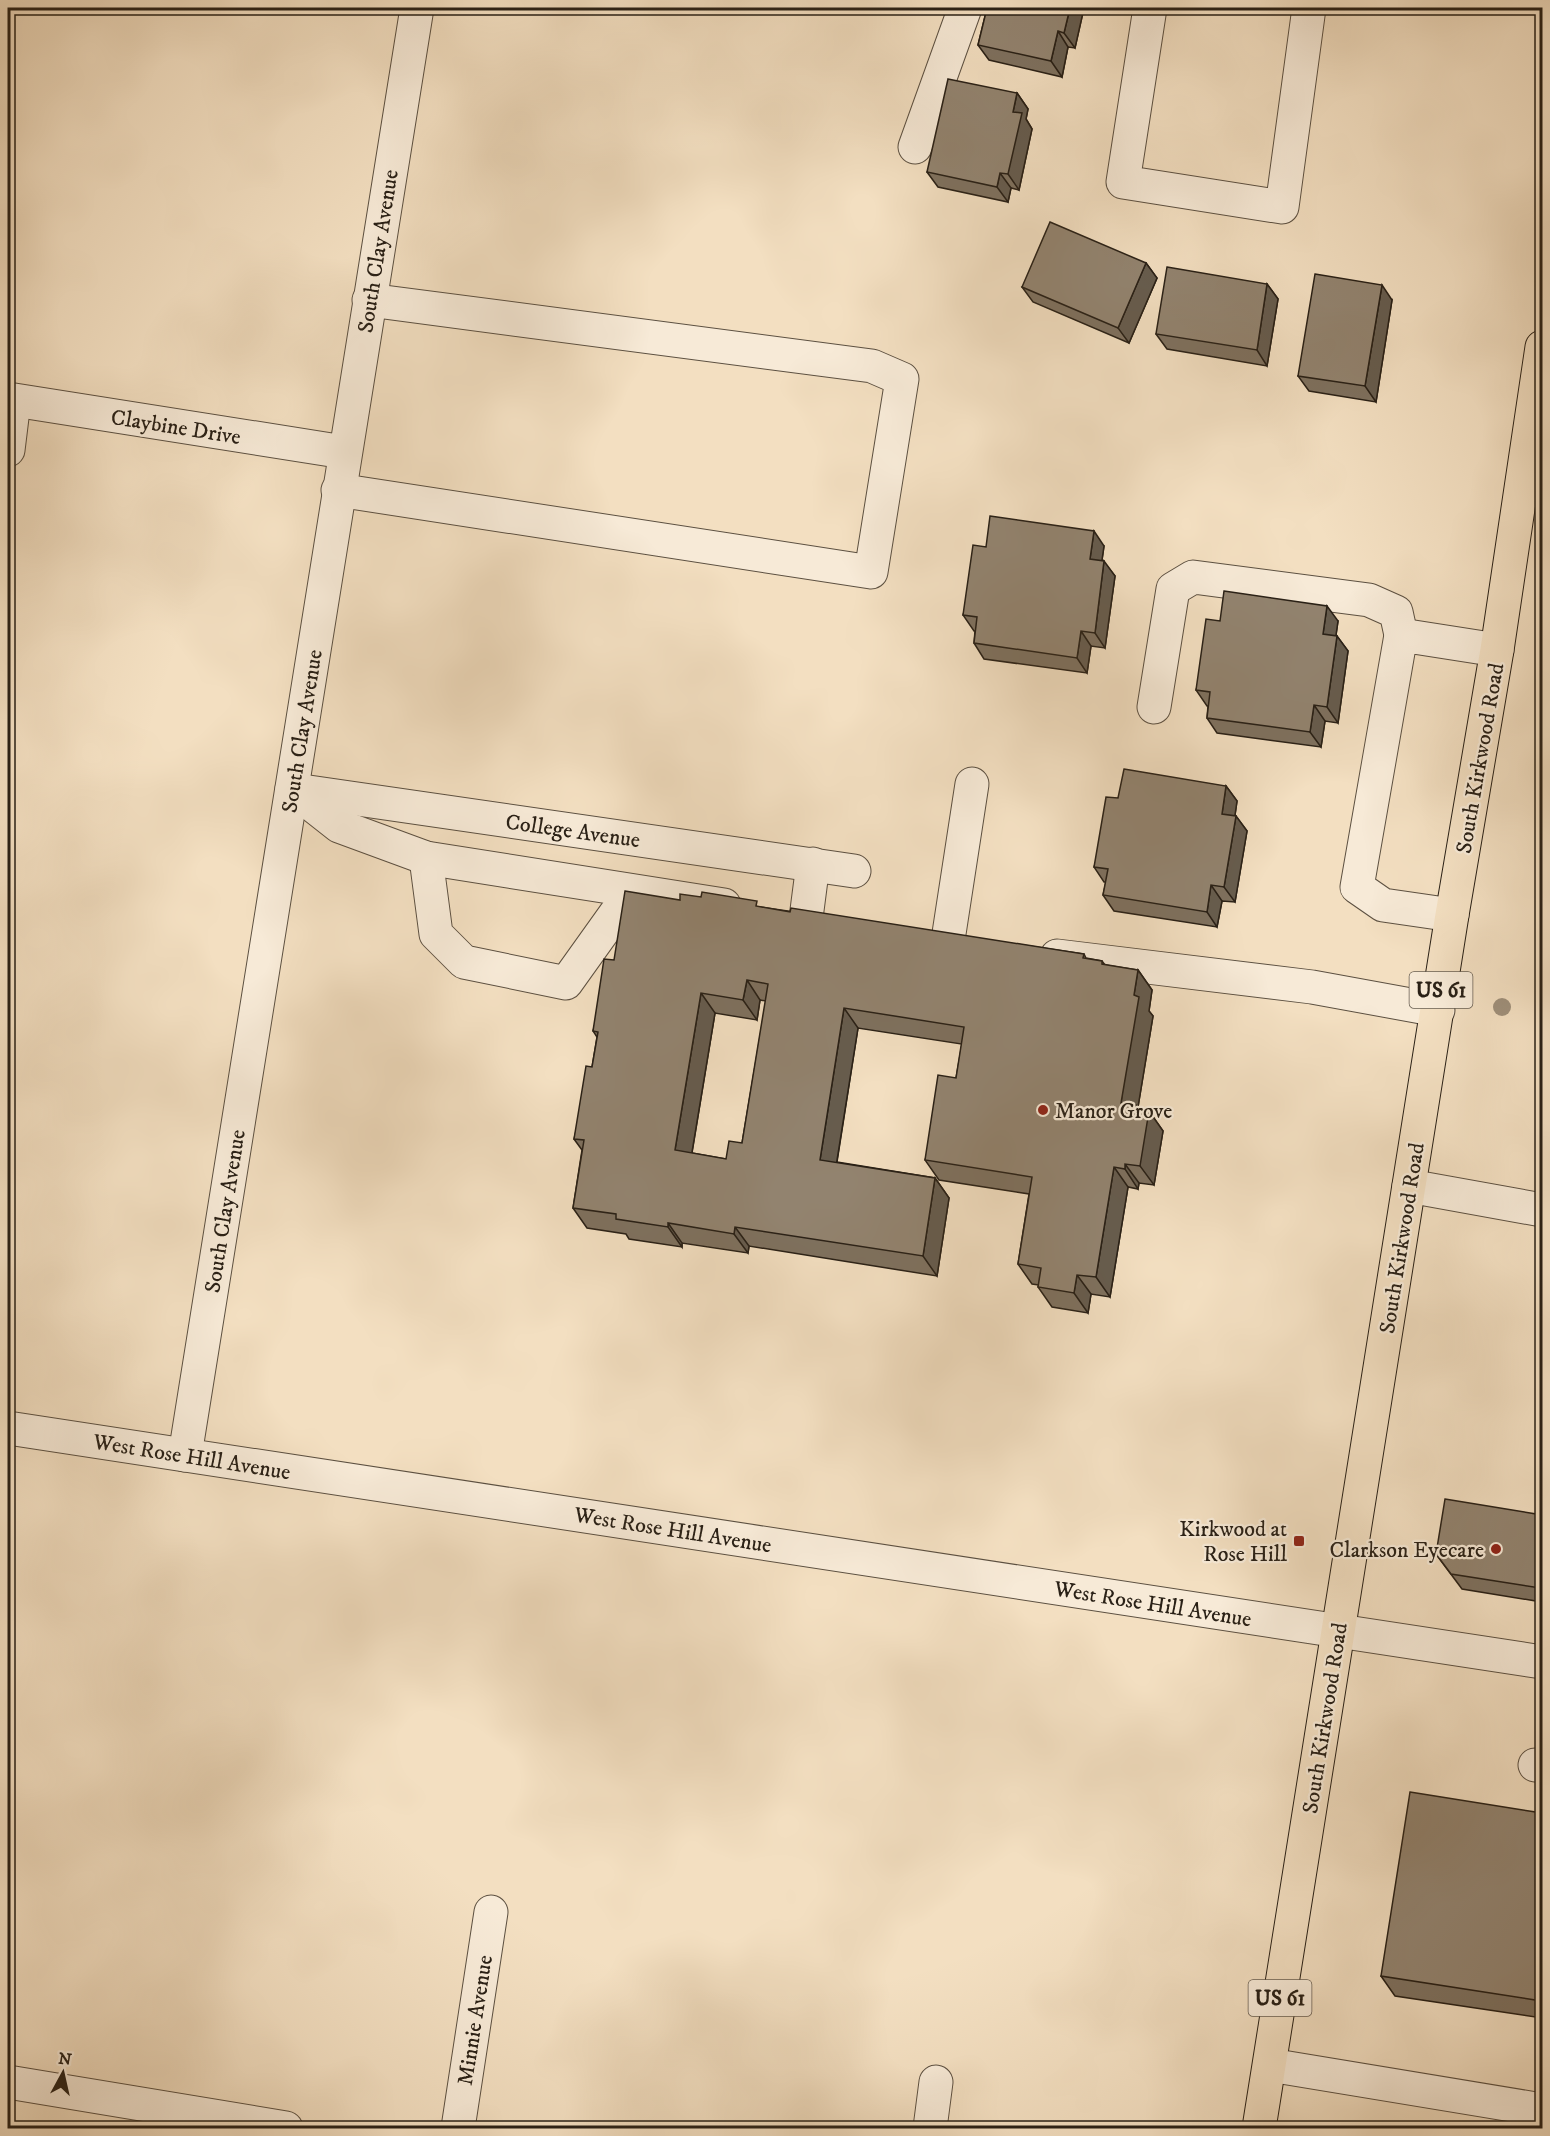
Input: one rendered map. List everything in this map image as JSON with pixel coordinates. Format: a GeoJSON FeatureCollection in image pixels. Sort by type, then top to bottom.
{"type":"FeatureCollection","features":[{"type":"Feature","properties":{"kind":"main road","name":"South Kirkwood Road"},"geometry":{"type":"LineString","coordinates":[[1259,2128],[1452,915],[1497,650],[1542,352]]}},
{"type":"Feature","properties":{"kind":"street","name":"South Clay Avenue"},"geometry":{"type":"LineString","coordinates":[[185,1455],[338,489],[417,8]]}},
{"type":"Feature","properties":{"kind":"street"},"geometry":{"type":"LineString","coordinates":[[915,147],[965,8]]}},
{"type":"Feature","properties":{"kind":"street"},"geometry":{"type":"LineString","coordinates":[[1150,8],[1124,182],[1281,207],[1309,8]]}},
{"type":"Feature","properties":{"kind":"street"},"geometry":{"type":"LineString","coordinates":[[338,489],[871,572],[902,379],[873,366],[369,300]]}},
{"type":"Feature","properties":{"kind":"street"},"geometry":{"type":"LineString","coordinates":[[8,450],[11,400]]}},
{"type":"Feature","properties":{"kind":"street","name":"Claybine Drive"},"geometry":{"type":"LineString","coordinates":[[11,400],[344,452]]}},
{"type":"Feature","properties":{"kind":"street"},"geometry":{"type":"LineString","coordinates":[[1154,707],[1173,590],[1193,577],[1369,600],[1396,612],[1401,635],[1357,887],[1383,905],[1452,915]]}},
{"type":"Feature","properties":{"kind":"street"},"geometry":{"type":"LineString","coordinates":[[1401,635],[1497,650]]}},
{"type":"Feature","properties":{"kind":"street"},"geometry":{"type":"LineString","coordinates":[[915,935],[962,942],[972,784]]}},
{"type":"Feature","properties":{"kind":"street"},"geometry":{"type":"LineString","coordinates":[[292,789],[339,826],[426,858],[838,923]]}},
{"type":"Feature","properties":{"kind":"street","name":"College Avenue"},"geometry":{"type":"LineString","coordinates":[[292,789],[854,871]]}},
{"type":"Feature","properties":{"kind":"street"},"geometry":{"type":"LineString","coordinates":[[426,858],[436,934],[464,962],[566,983],[631,892]]}},
{"type":"Feature","properties":{"kind":"street"},"geometry":{"type":"LineString","coordinates":[[806,918],[813,864]]}},
{"type":"Feature","properties":{"kind":"street"},"geometry":{"type":"LineString","coordinates":[[1022,951],[1312,987],[1438,1010]]}},
{"type":"Feature","properties":{"kind":"street"},"geometry":{"type":"LineString","coordinates":[[1409,1186],[1531,1208]]}},
{"type":"Feature","properties":{"kind":"street","name":"West Rose Hill Avenue"},"geometry":{"type":"LineString","coordinates":[[8,1428],[1542,1662]]}},
{"type":"Feature","properties":{"kind":"street","name":"Minnie Avenue"},"geometry":{"type":"LineString","coordinates":[[458,2128],[491,1912]]}},
{"type":"Feature","properties":{"kind":"street"},"geometry":{"type":"LineString","coordinates":[[1270,2065],[1542,2110]]}},
{"type":"Feature","properties":{"kind":"street"},"geometry":{"type":"LineString","coordinates":[[8,2082],[286,2128]]}},
{"type":"Feature","properties":{"kind":"street"},"geometry":{"type":"LineString","coordinates":[[930,2128],[936,2082]]}},
{"type":"Feature","properties":{"kind":"building"},"geometry":{"type":"Polygon","coordinates":[[[987,8],[1070,8],[1064,33],[1058,31],[1051,61],[978,45],[987,8]]]}},
{"type":"Feature","properties":{"kind":"building"},"geometry":{"type":"Polygon","coordinates":[[[948,79],[1017,93],[1013,112],[1022,113],[1008,174],[1000,173],[997,187],[927,172],[948,79]]]}},
{"type":"Feature","properties":{"kind":"building"},"geometry":{"type":"Polygon","coordinates":[[[1050,222],[1146,263],[1118,328],[1022,287],[1050,222]]]}},
{"type":"Feature","properties":{"kind":"building"},"geometry":{"type":"Polygon","coordinates":[[[1167,267],[1267,284],[1257,350],[1156,334],[1167,267]]]}},
{"type":"Feature","properties":{"kind":"building"},"geometry":{"type":"Polygon","coordinates":[[[1315,274],[1382,285],[1365,386],[1298,376],[1315,274]]]}},
{"type":"Feature","properties":{"kind":"building"},"geometry":{"type":"Polygon","coordinates":[[[990,516],[1094,531],[1090,559],[1104,561],[1095,633],[1081,631],[1077,658],[974,643],[977,617],[963,615],[973,545],[986,547],[990,516]]]}},
{"type":"Feature","properties":{"kind":"building"},"geometry":{"type":"Polygon","coordinates":[[[1224,591],[1327,606],[1323,634],[1337,636],[1327,707],[1314,705],[1310,732],[1207,718],[1210,692],[1196,690],[1206,619],[1220,621],[1224,591]]]}},
{"type":"Feature","properties":{"kind":"building"},"geometry":{"type":"Polygon","coordinates":[[[1124,769],[1226,786],[1222,814],[1236,816],[1224,887],[1211,885],[1207,912],[1103,895],[1108,869],[1094,867],[1106,797],[1118,798],[1124,769]]]}},
{"type":"Feature","properties":{"kind":"building","name":"Manor Grove"},"geometry":{"type":"Polygon","coordinates":[[[625,891],[680,900],[680,894],[701,897],[702,892],[757,901],[756,906],[790,912],[791,908],[1084,954],[1083,958],[1102,961],[1102,964],[1138,970],[1134,995],[1139,997],[1121,1103],[1136,1105],[1136,1109],[1149,1111],[1140,1166],[1125,1164],[1125,1169],[1114,1167],[1096,1277],[1077,1275],[1074,1293],[1038,1287],[1041,1268],[1018,1264],[1032,1177],[925,1160],[938,1075],[956,1078],[964,1027],[844,1008],[820,1160],[935,1178],[923,1256],[735,1227],[734,1234],[668,1223],[668,1227],[616,1219],[616,1214],[573,1208],[584,1140],[574,1139],[586,1066],[592,1067],[598,1032],[593,1031],[604,959],[614,960],[625,891]],[[747,980],[743,1000],[701,993],[675,1150],[726,1159],[729,1141],[742,1143],[768,984],[747,980]]]}},
{"type":"Feature","properties":{"kind":"building","name":"Clarkson Eyecare"},"geometry":{"type":"Polygon","coordinates":[[[1445,1499],[1542,1515],[1540,1588],[1451,1574],[1436,1554],[1445,1499]]]}},
{"type":"Feature","properties":{"kind":"building"},"geometry":{"type":"Polygon","coordinates":[[[1410,1792],[1542,1813],[1542,2001],[1381,1976],[1410,1792]]]}},
{"type":"Feature","properties":{"kind":"place","name":"Manor Grove"},"geometry":{"type":"Point","coordinates":[1043,1110]}},
{"type":"Feature","properties":{"kind":"place","name":"Kirkwood at Rose Hill"},"geometry":{"type":"Point","coordinates":[1299,1541]}},
{"type":"Feature","properties":{"kind":"place","name":"Clarkson Eyecare"},"geometry":{"type":"Point","coordinates":[1496,1549]}}]}
